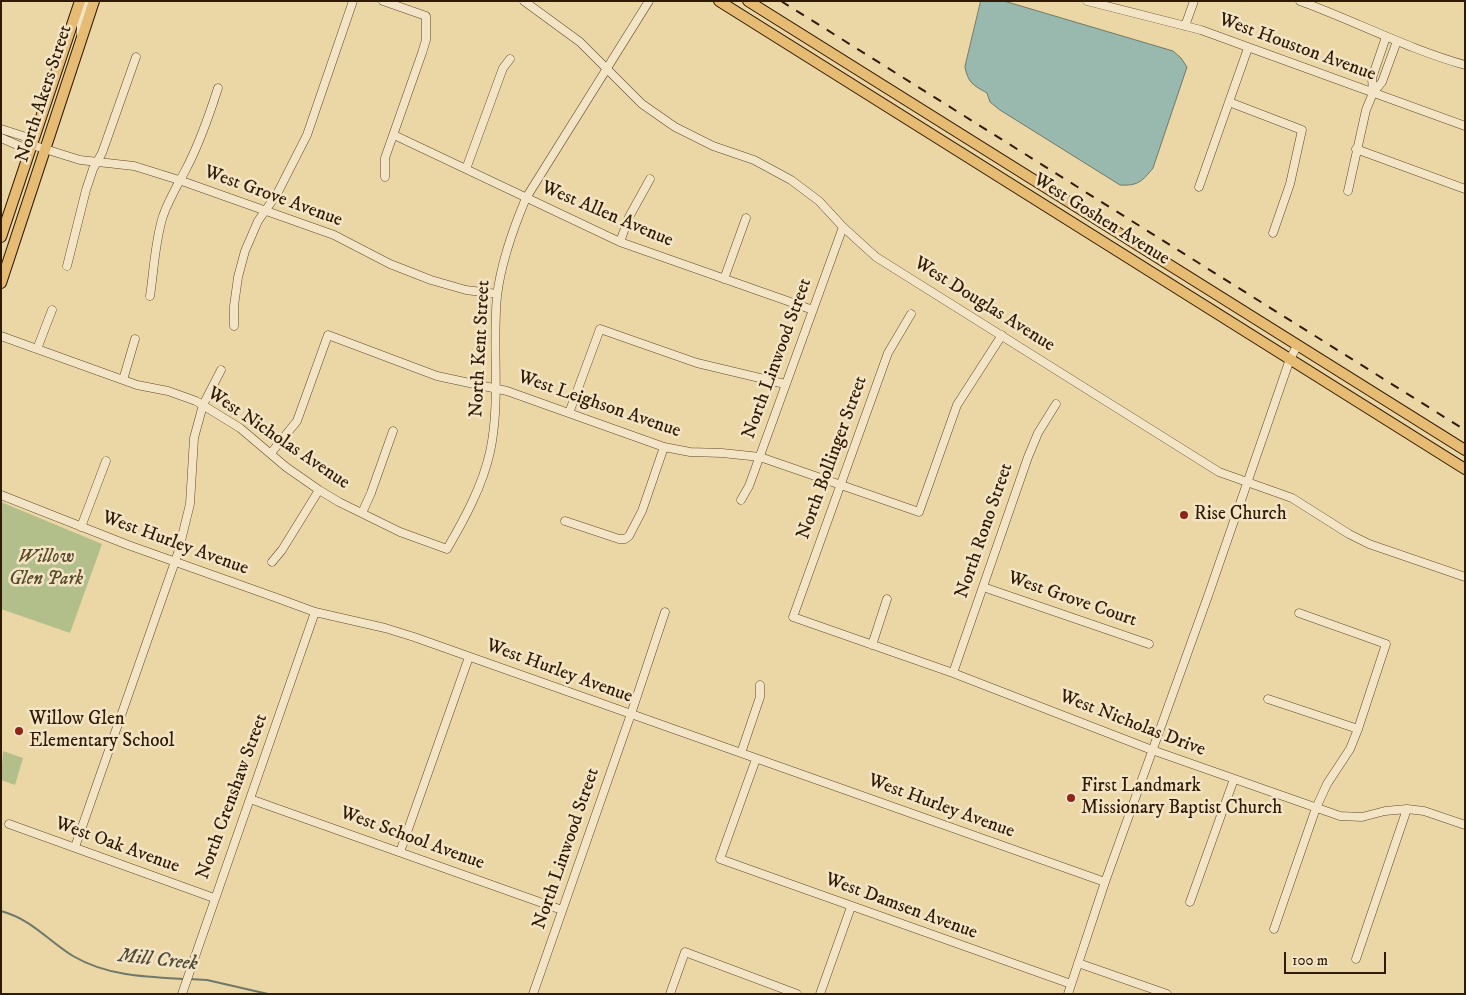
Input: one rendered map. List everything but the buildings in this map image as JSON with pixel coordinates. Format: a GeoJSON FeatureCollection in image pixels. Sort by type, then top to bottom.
{"type":"FeatureCollection","features":[{"type":"Feature","properties":{"kind":"main road","name":"North Akers Street"},"geometry":{"type":"LineString","coordinates":[[1,237],[80,1]]}},
{"type":"Feature","properties":{"kind":"main road","name":"North Akers Street"},"geometry":{"type":"LineString","coordinates":[[1,283],[94,1]]}},
{"type":"Feature","properties":{"kind":"main road","name":"West Goshen Avenue"},"geometry":{"type":"LineString","coordinates":[[719,1],[1465,469]]}},
{"type":"Feature","properties":{"kind":"main road","name":"West Goshen Avenue"},"geometry":{"type":"LineString","coordinates":[[748,1],[1465,450]]}},
{"type":"Feature","properties":{"kind":"main road"},"geometry":{"type":"LineString","coordinates":[[1005,180],[1014,179],[1027,184],[1076,213],[1085,213]]}},
{"type":"Feature","properties":{"kind":"street"},"geometry":{"type":"LineString","coordinates":[[81,38],[82,22],[88,1]]}},
{"type":"Feature","properties":{"kind":"street"},"geometry":{"type":"LineString","coordinates":[[234,326],[234,306],[238,277],[245,251],[251,235],[280,187],[307,136],[353,1]]}},
{"type":"Feature","properties":{"kind":"street"},"geometry":{"type":"LineString","coordinates":[[383,1],[426,16],[426,40],[385,158],[385,177]]}},
{"type":"Feature","properties":{"kind":"street","name":"West Douglas Avenue"},"geometry":{"type":"LineString","coordinates":[[524,1],[580,42],[642,104],[675,127],[713,146],[754,160],[791,180],[819,201],[843,227],[876,257],[1220,472],[1292,498],[1348,534],[1369,544],[1465,577]]}},
{"type":"Feature","properties":{"kind":"street","name":"North Kent Street"},"geometry":{"type":"LineString","coordinates":[[447,549],[472,504],[490,451],[496,399],[497,294],[506,252],[526,198],[649,1]]}},
{"type":"Feature","properties":{"kind":"street","name":"West Houston Avenue"},"geometry":{"type":"LineString","coordinates":[[1087,1],[1185,26],[1465,126]]}},
{"type":"Feature","properties":{"kind":"street"},"geometry":{"type":"LineString","coordinates":[[1185,26],[1194,1]]}},
{"type":"Feature","properties":{"kind":"street"},"geometry":{"type":"LineString","coordinates":[[1300,1],[1341,17],[1386,38],[1465,65]]}},
{"type":"Feature","properties":{"kind":"street"},"geometry":{"type":"LineString","coordinates":[[1373,93],[1372,78],[1386,38]]}},
{"type":"Feature","properties":{"kind":"street"},"geometry":{"type":"LineString","coordinates":[[1348,190],[1363,122],[1373,93],[1382,82],[1397,42]]}},
{"type":"Feature","properties":{"kind":"street"},"geometry":{"type":"LineString","coordinates":[[1199,187],[1248,48]]}},
{"type":"Feature","properties":{"kind":"street"},"geometry":{"type":"LineString","coordinates":[[67,266],[86,190],[102,153],[136,57]]}},
{"type":"Feature","properties":{"kind":"street"},"geometry":{"type":"LineString","coordinates":[[466,169],[503,68],[510,59]]}},
{"type":"Feature","properties":{"kind":"street"},"geometry":{"type":"LineString","coordinates":[[150,296],[157,244],[164,215],[199,142],[218,88]]}},
{"type":"Feature","properties":{"kind":"street"},"geometry":{"type":"LineString","coordinates":[[1229,102],[1302,130],[1290,184],[1273,233]]}},
{"type":"Feature","properties":{"kind":"street"},"geometry":{"type":"LineString","coordinates":[[1,129],[26,137],[32,145],[22,147],[1,138]]}},
{"type":"Feature","properties":{"kind":"street","name":"West Allen Avenue"},"geometry":{"type":"LineString","coordinates":[[394,135],[620,242],[813,310]]}},
{"type":"Feature","properties":{"kind":"street","name":"West Grove Avenue"},"geometry":{"type":"LineString","coordinates":[[32,145],[80,160],[134,166],[180,180],[334,235],[390,264],[431,280],[466,290],[497,294]]}},
{"type":"Feature","properties":{"kind":"street"},"geometry":{"type":"LineString","coordinates":[[1356,149],[1465,188]]}},
{"type":"Feature","properties":{"kind":"street"},"geometry":{"type":"LineString","coordinates":[[620,242],[629,217],[650,179]]}},
{"type":"Feature","properties":{"kind":"street"},"geometry":{"type":"LineString","coordinates":[[724,279],[746,218]]}},
{"type":"Feature","properties":{"kind":"street","name":"North Linwood Street"},"geometry":{"type":"LineString","coordinates":[[741,500],[749,486],[760,457],[843,227]]}},
{"type":"Feature","properties":{"kind":"street"},"geometry":{"type":"LineString","coordinates":[[37,349],[52,310]]}},
{"type":"Feature","properties":{"kind":"street","name":"North Bollinger Street"},"geometry":{"type":"LineString","coordinates":[[793,617],[888,352],[911,314]]}},
{"type":"Feature","properties":{"kind":"street"},"geometry":{"type":"LineString","coordinates":[[569,413],[600,329],[697,363],[785,384]]}},
{"type":"Feature","properties":{"kind":"street","name":"West Leighson Avenue"},"geometry":{"type":"LineString","coordinates":[[271,453],[297,421],[328,336],[437,376],[496,388],[664,447],[690,452],[760,457],[919,512],[957,405],[1002,335]]}},
{"type":"Feature","properties":{"kind":"street","name":"West Nicholas Avenue"},"geometry":{"type":"LineString","coordinates":[[1,336],[123,380],[148,388],[168,391],[203,405],[240,428],[286,467],[318,490],[400,532],[447,549]]}},
{"type":"Feature","properties":{"kind":"street"},"geometry":{"type":"LineString","coordinates":[[123,380],[135,338]]}},
{"type":"Feature","properties":{"kind":"street"},"geometry":{"type":"LineString","coordinates":[[1068,994],[1105,882],[1290,359],[1297,346]]}},
{"type":"Feature","properties":{"kind":"street"},"geometry":{"type":"LineString","coordinates":[[75,847],[175,562],[187,520],[193,445],[203,405],[221,370]]}},
{"type":"Feature","properties":{"kind":"street","name":"North Rono Street"},"geometry":{"type":"LineString","coordinates":[[953,674],[1038,433],[1056,404]]}},
{"type":"Feature","properties":{"kind":"street"},"geometry":{"type":"LineString","coordinates":[[362,513],[392,432]]}},
{"type":"Feature","properties":{"kind":"street"},"geometry":{"type":"LineString","coordinates":[[565,521],[619,539],[625,539],[629,536],[642,511],[664,447]]}},
{"type":"Feature","properties":{"kind":"street"},"geometry":{"type":"LineString","coordinates":[[82,528],[106,461]]}},
{"type":"Feature","properties":{"kind":"street"},"geometry":{"type":"LineString","coordinates":[[272,562],[318,490]]}},
{"type":"Feature","properties":{"kind":"street","name":"West Hurley Avenue"},"geometry":{"type":"LineString","coordinates":[[1,495],[82,528],[316,612],[400,632],[1105,882]]}},
{"type":"Feature","properties":{"kind":"street","name":"West Grove Court"},"geometry":{"type":"LineString","coordinates":[[983,587],[1149,644]]}},
{"type":"Feature","properties":{"kind":"street"},"geometry":{"type":"LineString","coordinates":[[872,645],[887,599]]}},
{"type":"Feature","properties":{"kind":"street","name":"North Crenshaw Street"},"geometry":{"type":"LineString","coordinates":[[182,994],[214,898],[316,612]]}},
{"type":"Feature","properties":{"kind":"street"},"geometry":{"type":"LineString","coordinates":[[631,714],[665,612]]}},
{"type":"Feature","properties":{"kind":"street"},"geometry":{"type":"LineString","coordinates":[[1274,929],[1316,808],[1326,784],[1350,749],[1386,644],[1299,613]]}},
{"type":"Feature","properties":{"kind":"street","name":"West Nicholas Drive"},"geometry":{"type":"LineString","coordinates":[[793,617],[953,674],[1152,750],[1340,816],[1362,817],[1408,808],[1424,811],[1465,825]]}},
{"type":"Feature","properties":{"kind":"street"},"geometry":{"type":"LineString","coordinates":[[400,852],[468,657]]}},
{"type":"Feature","properties":{"kind":"street"},"geometry":{"type":"LineString","coordinates":[[741,753],[760,697],[760,685]]}},
{"type":"Feature","properties":{"kind":"street"},"geometry":{"type":"LineString","coordinates":[[1268,698],[1358,729]]}},
{"type":"Feature","properties":{"kind":"street","name":"North Linwood Street"},"geometry":{"type":"LineString","coordinates":[[533,994],[631,714]]}},
{"type":"Feature","properties":{"kind":"street","name":"West Damsen Avenue"},"geometry":{"type":"LineString","coordinates":[[756,759],[720,859],[1071,984]]}},
{"type":"Feature","properties":{"kind":"street"},"geometry":{"type":"LineString","coordinates":[[1190,902],[1234,779]]}},
{"type":"Feature","properties":{"kind":"street","name":"West School Avenue"},"geometry":{"type":"LineString","coordinates":[[250,799],[562,910]]}},
{"type":"Feature","properties":{"kind":"street"},"geometry":{"type":"LineString","coordinates":[[1356,958],[1408,808]]}},
{"type":"Feature","properties":{"kind":"street","name":"West Oak Avenue"},"geometry":{"type":"LineString","coordinates":[[9,824],[214,898]]}},
{"type":"Feature","properties":{"kind":"street"},"geometry":{"type":"LineString","coordinates":[[820,994],[851,907]]}},
{"type":"Feature","properties":{"kind":"street"},"geometry":{"type":"LineString","coordinates":[[670,994],[685,952],[797,994]]}},
{"type":"Feature","properties":{"kind":"street"},"geometry":{"type":"LineString","coordinates":[[1078,963],[1167,994]]}},
{"type":"Feature","properties":{"kind":"green space","name":"Willow Glen Park"},"geometry":{"type":"Polygon","coordinates":[[[1,502],[102,544],[70,633],[1,609],[1,502]]]}},
{"type":"Feature","properties":{"kind":"green space"},"geometry":{"type":"Polygon","coordinates":[[[3,751],[23,758],[15,785],[1,780],[3,751]]]}},
{"type":"Feature","properties":{"kind":"water"},"geometry":{"type":"Polygon","coordinates":[[[981,1],[1004,1],[1173,51],[1181,58],[1187,67],[1153,168],[1146,177],[1135,184],[1120,185],[1000,110],[990,102],[987,93],[972,83],[965,67],[981,1]]]}},
{"type":"Feature","properties":{"kind":"waterway","name":"Mill Creek"},"geometry":{"type":"LineString","coordinates":[[1,911],[31,925],[73,956],[99,968],[127,974],[185,979]]}},
{"type":"Feature","properties":{"kind":"waterway","name":"Mill Creek"},"geometry":{"type":"LineString","coordinates":[[189,979],[207,980],[268,994]]}},
{"type":"Feature","properties":{"kind":"railway"},"geometry":{"type":"LineString","coordinates":[[781,1],[1465,430]]}},
{"type":"Feature","properties":{"kind":"place","name":"Rise Church"},"geometry":{"type":"Point","coordinates":[1184,515]}},
{"type":"Feature","properties":{"kind":"place","name":"Willow Glen Elementary School"},"geometry":{"type":"Point","coordinates":[19,731]}},
{"type":"Feature","properties":{"kind":"place","name":"First Landmark Missionary Baptist Church"},"geometry":{"type":"Point","coordinates":[1071,798]}}]}
